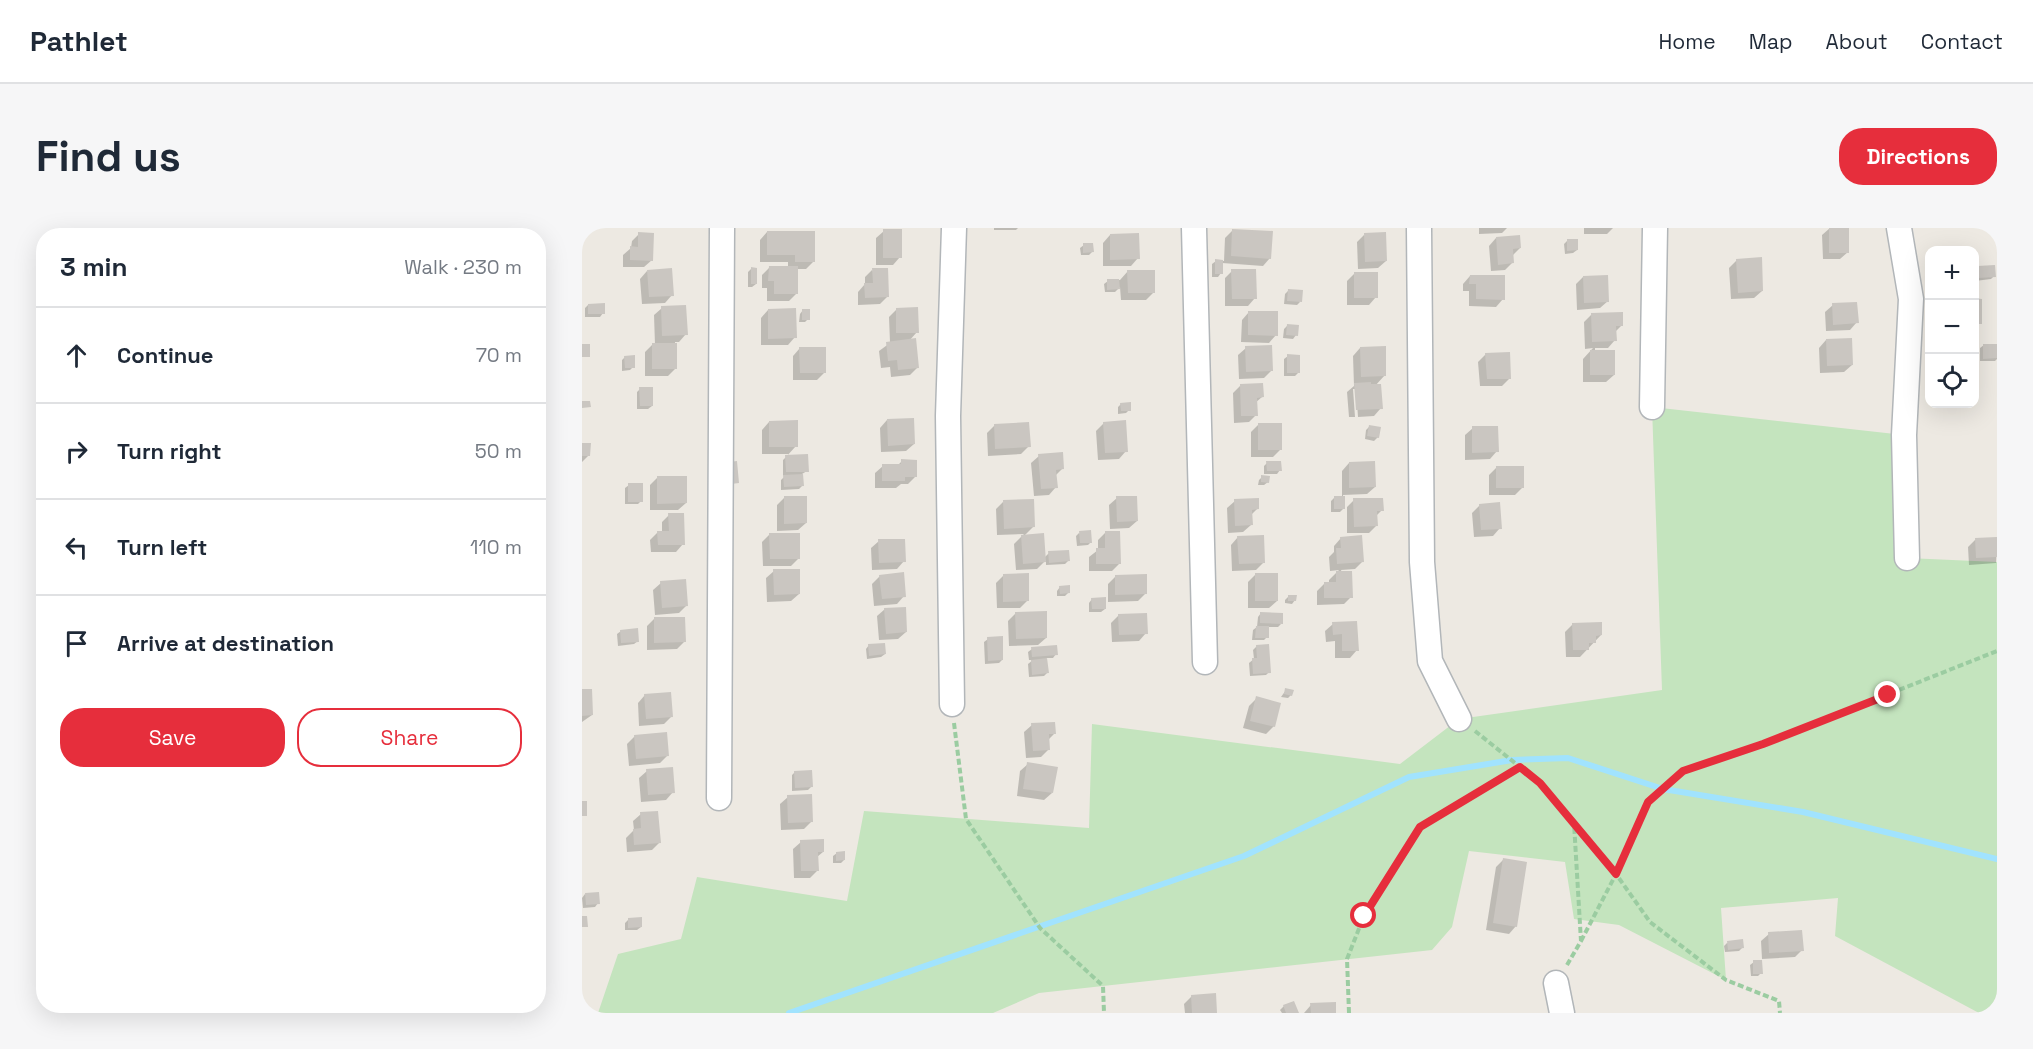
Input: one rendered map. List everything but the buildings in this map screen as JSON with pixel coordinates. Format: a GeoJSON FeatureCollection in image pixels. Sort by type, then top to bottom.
{"type":"FeatureCollection","features":[{"type":"Feature","properties":{"kind":"street"},"geometry":{"type":"LineString","coordinates":[[719,798],[722,228]]}},
{"type":"Feature","properties":{"kind":"street"},"geometry":{"type":"LineString","coordinates":[[952,704],[948,416],[954,228]]}},
{"type":"Feature","properties":{"kind":"street"},"geometry":{"type":"LineString","coordinates":[[1194,228],[1205,662]]}},
{"type":"Feature","properties":{"kind":"street"},"geometry":{"type":"LineString","coordinates":[[1419,228],[1422,562],[1430,661],[1459,719]]}},
{"type":"Feature","properties":{"kind":"street"},"geometry":{"type":"LineString","coordinates":[[1652,407],[1655,228]]}},
{"type":"Feature","properties":{"kind":"street"},"geometry":{"type":"LineString","coordinates":[[1899,228],[1911,299],[1904,435],[1907,558]]}},
{"type":"Feature","properties":{"kind":"street"},"geometry":{"type":"LineString","coordinates":[[1556,983],[1562,1013]]}},
{"type":"Feature","properties":{"kind":"path"},"geometry":{"type":"LineString","coordinates":[[1556,983],[1616,874],[1648,802],[1683,771],[1763,744],[1997,651]]}},
{"type":"Feature","properties":{"kind":"path"},"geometry":{"type":"LineString","coordinates":[[952,704],[966,819],[1040,928],[1103,986],[1104,1013]]}},
{"type":"Feature","properties":{"kind":"path"},"geometry":{"type":"LineString","coordinates":[[1459,719],[1540,783],[1616,874],[1650,922],[1726,980],[1779,1002],[1780,1013]]}},
{"type":"Feature","properties":{"kind":"path"},"geometry":{"type":"LineString","coordinates":[[1349,1013],[1347,959],[1364,916],[1420,827],[1520,767]]}},
{"type":"Feature","properties":{"kind":"path"},"geometry":{"type":"LineString","coordinates":[[1574,823],[1581,941]]}},
{"type":"Feature","properties":{"kind":"green space"},"geometry":{"type":"Polygon","coordinates":[[[1652,407],[1904,435],[1907,558],[1997,562],[1997,1013],[1979,1013],[1835,936],[1838,898],[1721,908],[1726,980],[1619,925],[1574,919],[1565,862],[1469,851],[1452,927],[1432,950],[1039,993],[993,1013],[598,1013],[618,954],[681,939],[697,877],[847,901],[864,811],[1089,828],[1092,724],[1400,764],[1459,719],[1662,690],[1652,407]]]}},
{"type":"Feature","properties":{"kind":"waterway"},"geometry":{"type":"LineString","coordinates":[[789,1013],[1244,856],[1409,777],[1512,760],[1568,758],[1663,789],[1803,812],[1997,859]]}},
{"type":"Feature","properties":{"kind":"route"},"geometry":{"type":"LineString","coordinates":[[1364,916],[1420,827],[1520,767],[1540,783],[1616,874],[1648,802],[1683,771],[1763,744],[1888,695]]}}]}
